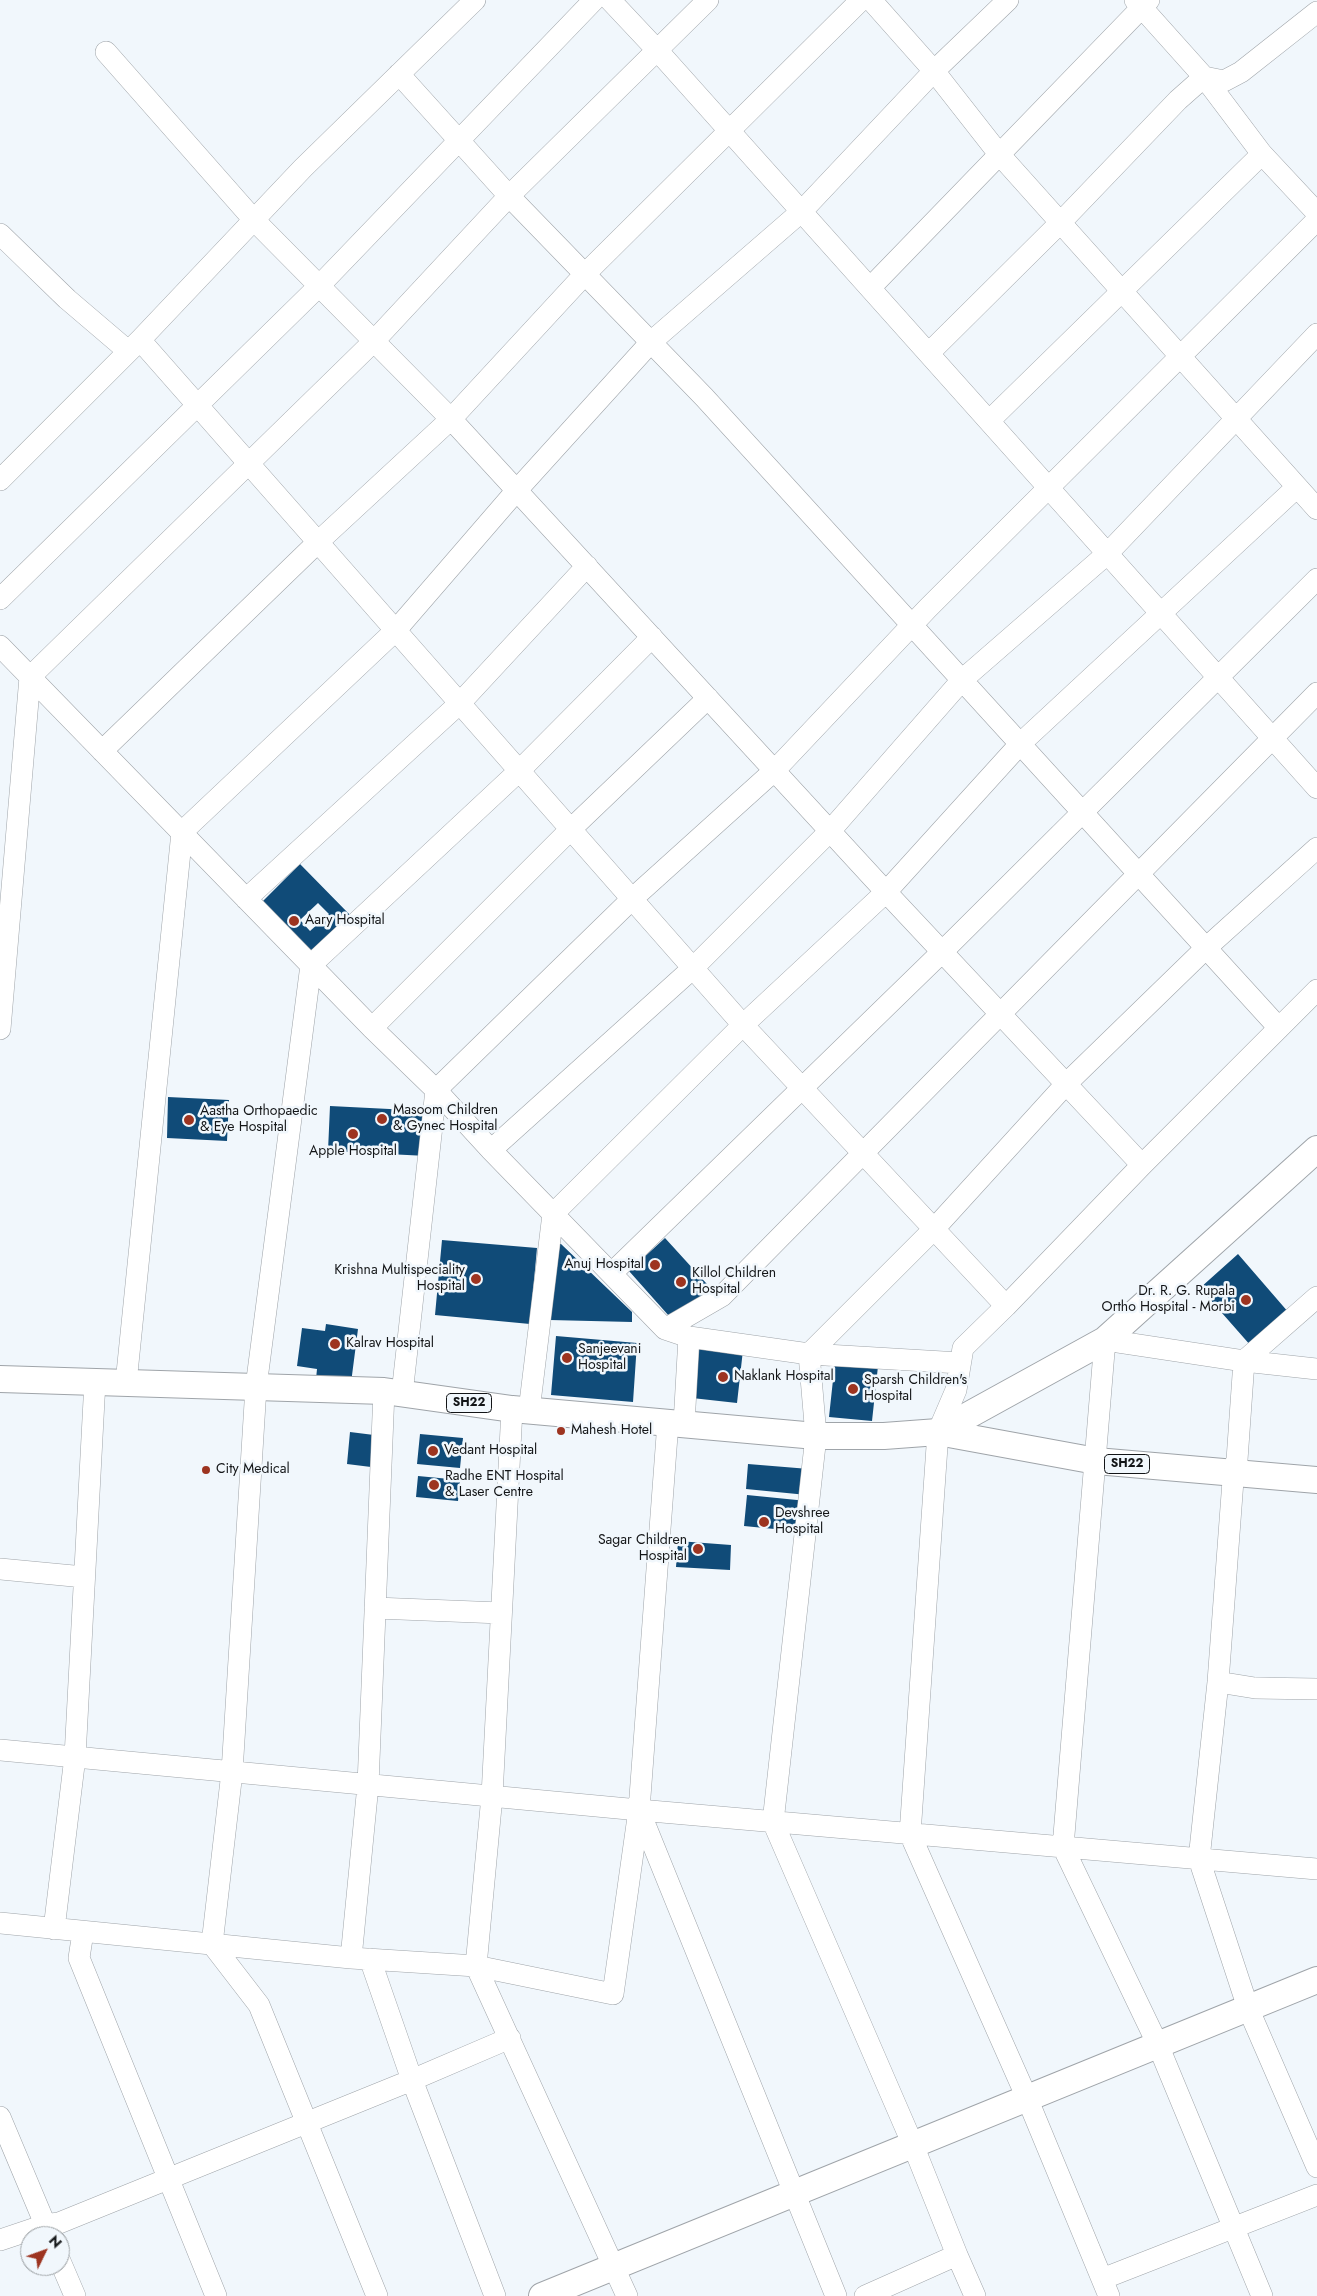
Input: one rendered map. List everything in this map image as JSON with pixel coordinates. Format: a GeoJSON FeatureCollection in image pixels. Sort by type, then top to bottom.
{"type":"FeatureCollection","features":[{"type":"Feature","properties":{"kind":"main road"},"geometry":{"type":"LineString","coordinates":[[938,1432],[1105,1340],[1317,1149]]}},
{"type":"Feature","properties":{"kind":"main road","name":"SH22"},"geometry":{"type":"LineString","coordinates":[[0,1378],[393,1392],[521,1410],[816,1436],[884,1436],[938,1432],[1096,1461],[1317,1480]]}},
{"type":"Feature","properties":{"kind":"main road"},"geometry":{"type":"LineString","coordinates":[[542,2296],[1317,1980]]}},
{"type":"Feature","properties":{"kind":"street"},"geometry":{"type":"LineString","coordinates":[[0,480],[134,345],[303,168],[475,0]]}},
{"type":"Feature","properties":{"kind":"street"},"geometry":{"type":"LineString","coordinates":[[0,599],[319,286],[594,0]]}},
{"type":"Feature","properties":{"kind":"street"},"geometry":{"type":"LineString","coordinates":[[610,0],[658,50],[1317,788]]}},
{"type":"Feature","properties":{"kind":"street"},"geometry":{"type":"LineString","coordinates":[[0,1029],[30,677],[374,341],[509,196],[708,0]]}},
{"type":"Feature","properties":{"kind":"street"},"geometry":{"type":"LineString","coordinates":[[102,751],[318,542],[451,419],[585,274],[861,0]]}},
{"type":"Feature","properties":{"kind":"street"},"geometry":{"type":"LineString","coordinates":[[871,0],[934,71],[999,154],[1317,509]]}},
{"type":"Feature","properties":{"kind":"street"},"geometry":{"type":"LineString","coordinates":[[126,1383],[182,832],[396,630],[517,490],[650,342],[802,211],[934,71],[1008,0]]}},
{"type":"Feature","properties":{"kind":"street"},"geometry":{"type":"LineString","coordinates":[[870,288],[1142,2],[1204,77],[1262,154],[1317,213]]}},
{"type":"Feature","properties":{"kind":"street"},"geometry":{"type":"LineString","coordinates":[[1204,77],[1224,81],[1241,72],[1317,12]]}},
{"type":"Feature","properties":{"kind":"street"},"geometry":{"type":"LineString","coordinates":[[106,52],[254,220],[451,419],[886,892],[1142,1165]]}},
{"type":"Feature","properties":{"kind":"street"},"geometry":{"type":"LineString","coordinates":[[399,74],[509,196],[650,342],[1021,743],[1279,1028]]}},
{"type":"Feature","properties":{"kind":"street"},"geometry":{"type":"LineString","coordinates":[[929,354],[1178,100],[1204,77]]}},
{"type":"Feature","properties":{"kind":"street"},"geometry":{"type":"LineString","coordinates":[[989,421],[1262,154]]}},
{"type":"Feature","properties":{"kind":"street"},"geometry":{"type":"LineString","coordinates":[[495,2296],[412,2080],[360,1958],[375,1608],[393,1392],[436,1090],[632,899],[774,770],[912,625],[1048,487],[1317,220]]}},
{"type":"Feature","properties":{"kind":"street"},"geometry":{"type":"LineString","coordinates":[[0,234],[67,299],[134,345],[198,406],[743,1025],[1006,1306]]}},
{"type":"Feature","properties":{"kind":"street"},"geometry":{"type":"LineString","coordinates":[[491,1150],[693,968],[830,831],[962,680],[1108,554],[1317,334]]}},
{"type":"Feature","properties":{"kind":"street"},"geometry":{"type":"LineString","coordinates":[[627,2296],[615,2266],[476,1966],[492,1796],[501,1613],[521,1410],[553,1214],[743,1025],[886,892],[1021,743],[1297,487]]}},
{"type":"Feature","properties":{"kind":"street"},"geometry":{"type":"LineString","coordinates":[[246,899],[460,703],[587,566]]}},
{"type":"Feature","properties":{"kind":"street"},"geometry":{"type":"LineString","coordinates":[[612,1273],[942,952],[1317,579]]}},
{"type":"Feature","properties":{"kind":"street"},"geometry":{"type":"LineString","coordinates":[[377,2296],[259,2005],[212,1944],[232,1772],[256,1387],[311,965],[519,771],[652,637]]}},
{"type":"Feature","properties":{"kind":"street"},"geometry":{"type":"LineString","coordinates":[[0,646],[372,1028],[436,1090],[491,1150],[665,1329],[689,1337],[809,1354],[960,1362]]}},
{"type":"Feature","properties":{"kind":"street"},"geometry":{"type":"LineString","coordinates":[[665,1329],[722,1296],[1317,693]]}},
{"type":"Feature","properties":{"kind":"street"},"geometry":{"type":"LineString","coordinates":[[372,1028],[571,829],[708,698]]}},
{"type":"Feature","properties":{"kind":"street"},"geometry":{"type":"LineString","coordinates":[[976,2296],[957,2255],[913,2145],[773,1822],[816,1436],[809,1354],[934,1229],[1066,1084],[1206,948],[1317,848]]}},
{"type":"Feature","properties":{"kind":"street"},"geometry":{"type":"LineString","coordinates":[[1317,990],[963,1348],[956,1390],[938,1432],[910,1834],[1027,2098],[1105,2288],[1234,2227],[1317,2195]]}},
{"type":"Feature","properties":{"kind":"street"},"geometry":{"type":"LineString","coordinates":[[1317,1297],[1244,1361],[1218,1682],[1199,1859],[1248,2008],[1317,2167]]}},
{"type":"Feature","properties":{"kind":"street"},"geometry":{"type":"LineString","coordinates":[[0,1923],[360,1958],[476,1966],[613,1994],[639,1810],[676,1423],[689,1337]]}},
{"type":"Feature","properties":{"kind":"street"},"geometry":{"type":"LineString","coordinates":[[1262,2296],[1158,2045],[1063,1847],[1105,1340],[1244,1361],[1317,1369]]}},
{"type":"Feature","properties":{"kind":"street"},"geometry":{"type":"LineString","coordinates":[[54,1929],[75,1758],[95,1382]]}},
{"type":"Feature","properties":{"kind":"street"},"geometry":{"type":"LineString","coordinates":[[0,1569],[84,1577]]}},
{"type":"Feature","properties":{"kind":"street"},"geometry":{"type":"LineString","coordinates":[[375,1608],[501,1613]]}},
{"type":"Feature","properties":{"kind":"street"},"geometry":{"type":"LineString","coordinates":[[1218,1682],[1255,1688],[1317,1689]]}},
{"type":"Feature","properties":{"kind":"street"},"geometry":{"type":"LineString","coordinates":[[0,1750],[639,1810],[1317,1869]]}},
{"type":"Feature","properties":{"kind":"street"},"geometry":{"type":"LineString","coordinates":[[639,1810],[836,2296]]}},
{"type":"Feature","properties":{"kind":"street"},"geometry":{"type":"LineString","coordinates":[[82,1932],[79,1958],[216,2296]]}},
{"type":"Feature","properties":{"kind":"street"},"geometry":{"type":"LineString","coordinates":[[54,2226],[510,2038]]}},
{"type":"Feature","properties":{"kind":"street"},"geometry":{"type":"LineString","coordinates":[[0,2117],[45,2226]]}},
{"type":"Feature","properties":{"kind":"street"},"geometry":{"type":"LineString","coordinates":[[0,2240],[20,2236]]}},
{"type":"Feature","properties":{"kind":"street"},"geometry":{"type":"LineString","coordinates":[[865,2296],[957,2255]]}},
{"type":"Feature","properties":{"kind":"street"},"geometry":{"type":"LineString","coordinates":[[66,2276],[75,2296]]}},
{"type":"Feature","properties":{"kind":"building"},"geometry":{"type":"Polygon","coordinates":[[[300,864],[351,916],[313,954],[262,902],[300,864]],[[318,903],[300,920],[310,931],[329,914],[318,903]]]}},
{"type":"Feature","properties":{"kind":"building"},"geometry":{"type":"Polygon","coordinates":[[[168,1097],[229,1100],[227,1141],[167,1138],[168,1097]]]}},
{"type":"Feature","properties":{"kind":"building"},"geometry":{"type":"Polygon","coordinates":[[[330,1106],[429,1111],[427,1156],[328,1151],[330,1106]]]}},
{"type":"Feature","properties":{"kind":"building"},"geometry":{"type":"Polygon","coordinates":[[[665,1238],[716,1294],[669,1316],[629,1271],[665,1238]]]}},
{"type":"Feature","properties":{"kind":"building"},"geometry":{"type":"Polygon","coordinates":[[[442,1240],[537,1248],[530,1324],[435,1315],[442,1240]]]}},
{"type":"Feature","properties":{"kind":"building"},"geometry":{"type":"Polygon","coordinates":[[[552,1244],[561,1244],[632,1312],[632,1322],[550,1320],[552,1244]]]}},
{"type":"Feature","properties":{"kind":"building"},"geometry":{"type":"Polygon","coordinates":[[[1238,1254],[1289,1313],[1251,1346],[1200,1288],[1238,1254]]]}},
{"type":"Feature","properties":{"kind":"building"},"geometry":{"type":"Polygon","coordinates":[[[326,1324],[358,1329],[351,1383],[316,1379],[317,1369],[297,1366],[302,1328],[325,1331],[326,1324]]]}},
{"type":"Feature","properties":{"kind":"building"},"geometry":{"type":"Polygon","coordinates":[[[556,1336],[637,1343],[633,1402],[551,1395],[556,1336]]]}},
{"type":"Feature","properties":{"kind":"building"},"geometry":{"type":"Polygon","coordinates":[[[697,1345],[743,1350],[737,1403],[692,1398],[697,1345]]]}},
{"type":"Feature","properties":{"kind":"building"},"geometry":{"type":"Polygon","coordinates":[[[836,1352],[879,1357],[872,1421],[829,1417],[836,1352]]]}},
{"type":"Feature","properties":{"kind":"building"},"geometry":{"type":"Polygon","coordinates":[[[350,1432],[374,1435],[371,1467],[347,1464],[350,1432]]]}},
{"type":"Feature","properties":{"kind":"building"},"geometry":{"type":"Polygon","coordinates":[[[420,1434],[463,1438],[460,1468],[417,1464],[420,1434]]]}},
{"type":"Feature","properties":{"kind":"building"},"geometry":{"type":"Polygon","coordinates":[[[748,1464],[809,1469],[807,1495],[746,1489],[748,1464]]]}},
{"type":"Feature","properties":{"kind":"building"},"geometry":{"type":"Polygon","coordinates":[[[418,1476],[460,1480],[458,1501],[416,1497],[418,1476]]]}},
{"type":"Feature","properties":{"kind":"building"},"geometry":{"type":"Polygon","coordinates":[[[747,1495],[807,1501],[805,1532],[744,1526],[747,1495]]]}},
{"type":"Feature","properties":{"kind":"building"},"geometry":{"type":"Polygon","coordinates":[[[678,1541],[731,1545],[730,1570],[676,1567],[678,1541]]]}},
{"type":"Feature","properties":{"kind":"place","name":"Aary Hospital"},"geometry":{"type":"Point","coordinates":[294,921]}},
{"type":"Feature","properties":{"kind":"place","name":"Masoom Children & Gynec Hospital"},"geometry":{"type":"Point","coordinates":[382,1119]}},
{"type":"Feature","properties":{"kind":"place","name":"Aastha Orthopaedic & Eye Hospital"},"geometry":{"type":"Point","coordinates":[189,1120]}},
{"type":"Feature","properties":{"kind":"place","name":"Apple Hospital"},"geometry":{"type":"Point","coordinates":[353,1134]}},
{"type":"Feature","properties":{"kind":"place","name":"Anuj Hospital"},"geometry":{"type":"Point","coordinates":[655,1265]}},
{"type":"Feature","properties":{"kind":"place","name":"Krishna Multispeciality Hospital"},"geometry":{"type":"Point","coordinates":[476,1279]}},
{"type":"Feature","properties":{"kind":"place","name":"Killol Children Hospital"},"geometry":{"type":"Point","coordinates":[681,1282]}},
{"type":"Feature","properties":{"kind":"place","name":"Dr. R. G. Rupala Ortho Hospital - Morbi"},"geometry":{"type":"Point","coordinates":[1246,1300]}},
{"type":"Feature","properties":{"kind":"place","name":"Kalrav Hospital"},"geometry":{"type":"Point","coordinates":[335,1344]}},
{"type":"Feature","properties":{"kind":"place","name":"Sanjeevani Hospital"},"geometry":{"type":"Point","coordinates":[567,1358]}},
{"type":"Feature","properties":{"kind":"place","name":"Naklank Hospital"},"geometry":{"type":"Point","coordinates":[723,1377]}},
{"type":"Feature","properties":{"kind":"place","name":"Sparsh Children's Hospital"},"geometry":{"type":"Point","coordinates":[853,1389]}},
{"type":"Feature","properties":{"kind":"place","name":"Mahesh Hotel"},"geometry":{"type":"Point","coordinates":[561,1431]}},
{"type":"Feature","properties":{"kind":"place","name":"Vedant Hospital"},"geometry":{"type":"Point","coordinates":[433,1451]}},
{"type":"Feature","properties":{"kind":"place","name":"City Medical"},"geometry":{"type":"Point","coordinates":[206,1470]}},
{"type":"Feature","properties":{"kind":"place","name":"Radhe ENT Hospital & Laser Centre"},"geometry":{"type":"Point","coordinates":[434,1485]}},
{"type":"Feature","properties":{"kind":"place","name":"Devshree Hospital"},"geometry":{"type":"Point","coordinates":[764,1522]}},
{"type":"Feature","properties":{"kind":"place","name":"Sagar Children Hospital"},"geometry":{"type":"Point","coordinates":[698,1549]}}]}
